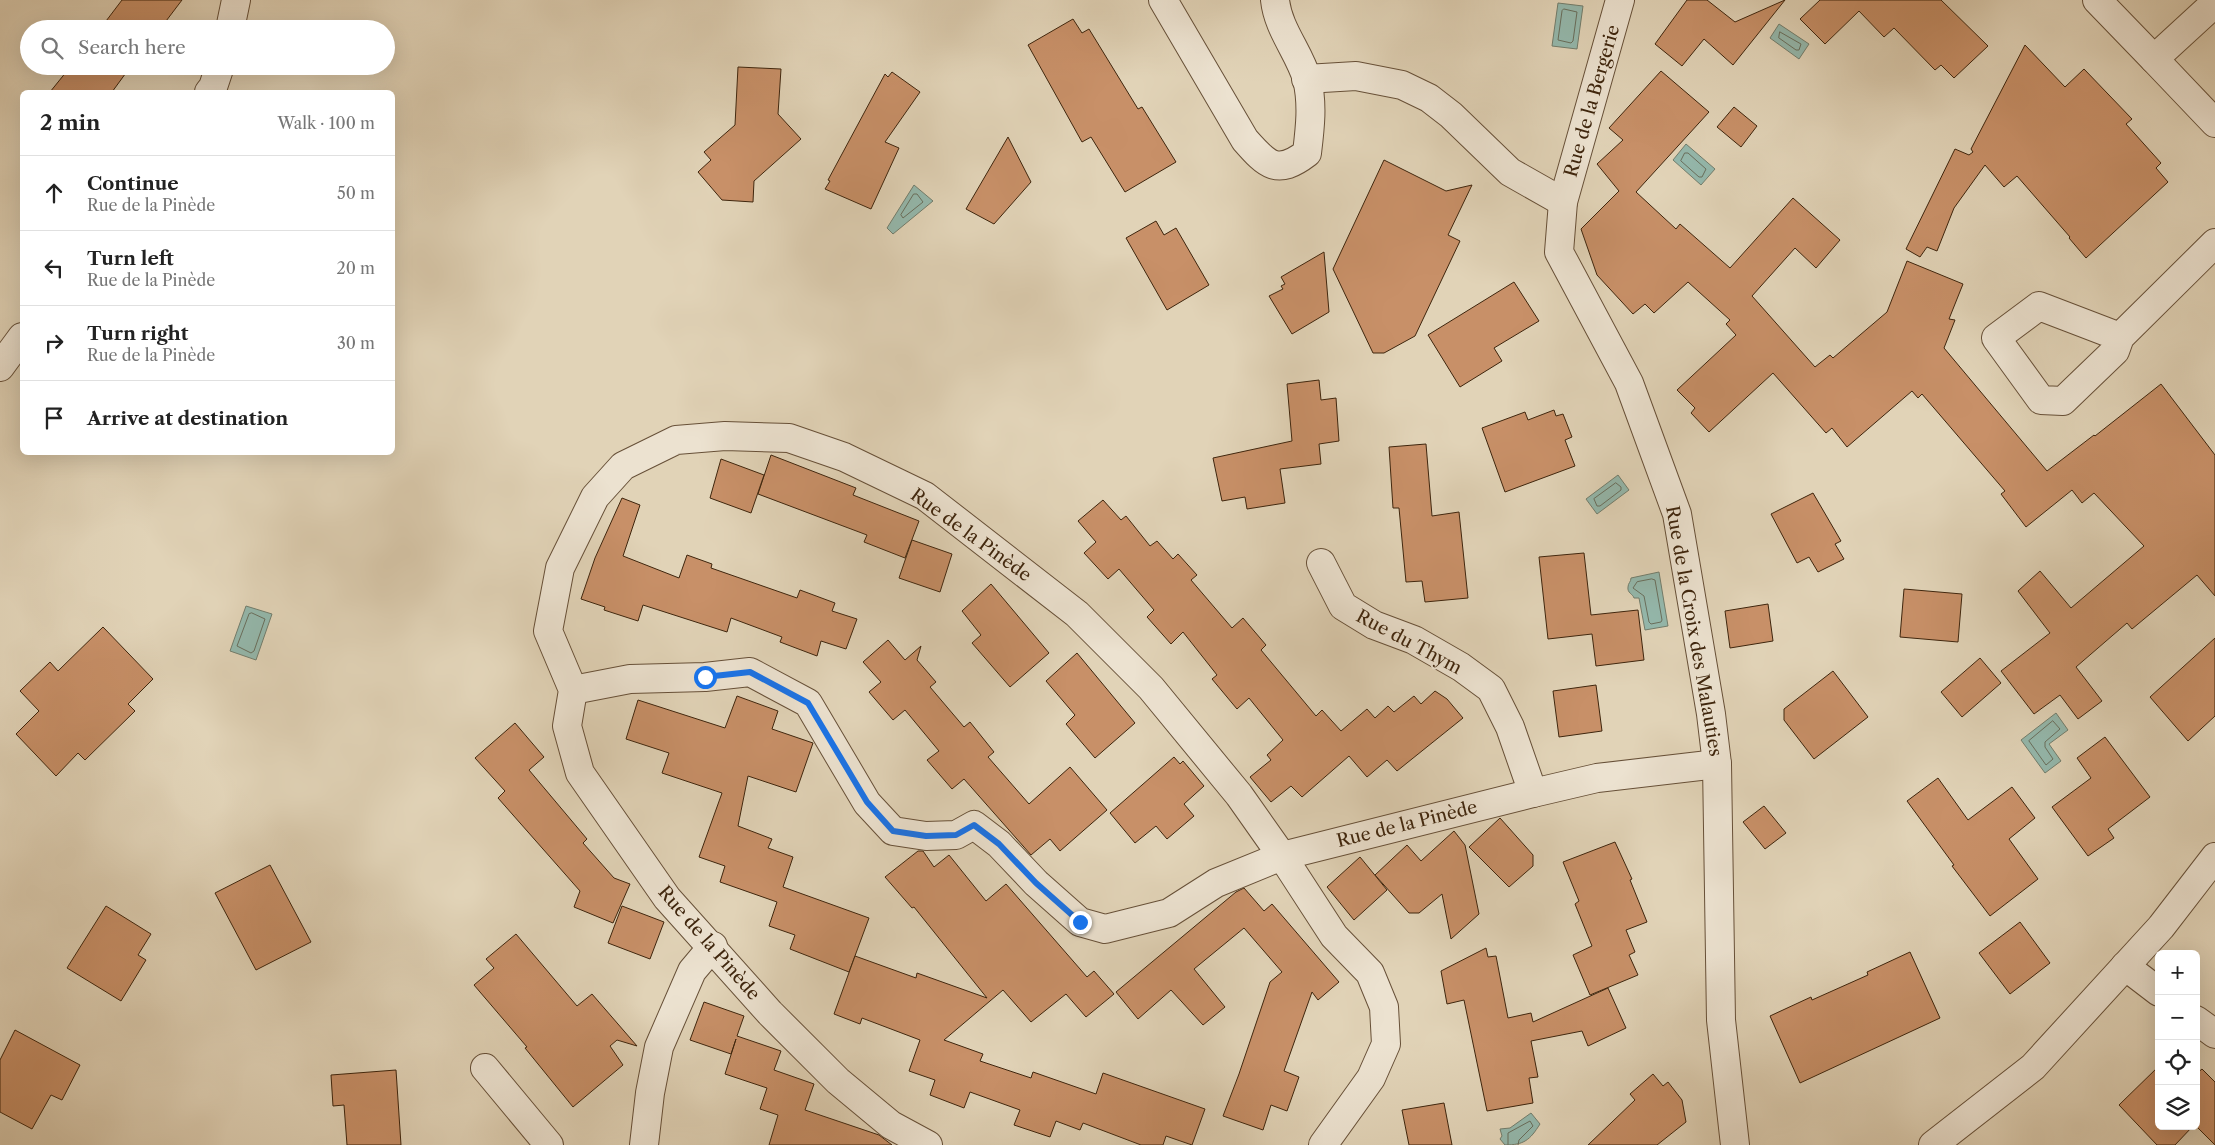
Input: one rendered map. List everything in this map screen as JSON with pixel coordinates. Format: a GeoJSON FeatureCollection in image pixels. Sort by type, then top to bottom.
{"type":"FeatureCollection","features":[{"type":"Feature","properties":{"kind":"street"},"geometry":{"type":"LineString","coordinates":[[232,20],[236,0]]}},
{"type":"Feature","properties":{"kind":"street"},"geometry":{"type":"LineString","coordinates":[[1163,0],[1245,140],[1262,160],[1278,167],[1294,163],[1307,153],[1312,116],[1306,79],[1276,12],[1274,0]]}},
{"type":"Feature","properties":{"kind":"street","name":"Rue de la Bergerie"},"geometry":{"type":"LineString","coordinates":[[1563,202],[1620,0]]}},
{"type":"Feature","properties":{"kind":"street"},"geometry":{"type":"LineString","coordinates":[[2097,0],[2215,123]]}},
{"type":"Feature","properties":{"kind":"street"},"geometry":{"type":"LineString","coordinates":[[2154,58],[2215,3]]}},
{"type":"Feature","properties":{"kind":"street"},"geometry":{"type":"LineString","coordinates":[[211,90],[214,87],[217,75]]}},
{"type":"Feature","properties":{"kind":"street"},"geometry":{"type":"LineString","coordinates":[[1306,79],[1356,76],[1402,85],[1429,98],[1451,115],[1510,172],[1563,202]]}},
{"type":"Feature","properties":{"kind":"street","name":"Rue de la Croix des Malauties"},"geometry":{"type":"LineString","coordinates":[[1563,202],[1558,252],[1629,383],[1677,514],[1711,714],[1717,764],[1721,1020],[1735,1145]]}},
{"type":"Feature","properties":{"kind":"street"},"geometry":{"type":"LineString","coordinates":[[2120,337],[2215,243]]}},
{"type":"Feature","properties":{"kind":"street","name":"Rue de la Pinède"},"geometry":{"type":"LineString","coordinates":[[928,1145],[891,1125],[838,1081],[770,1013],[713,946],[667,898],[580,773],[567,726],[573,690],[548,631],[560,568],[595,497],[623,466],[676,440],[725,436],[789,438],[844,457],[925,496],[1078,614],[1157,696],[1239,795],[1282,856],[1334,936],[1370,973],[1384,1007],[1386,1044],[1371,1078],[1323,1145]]}},
{"type":"Feature","properties":{"kind":"street","name":"Rue du Thym"},"geometry":{"type":"LineString","coordinates":[[1321,563],[1343,606],[1374,625],[1414,640],[1460,667],[1491,690],[1510,727],[1533,794]]}},
{"type":"Feature","properties":{"kind":"street","name":"Rue de la Pinède"},"geometry":{"type":"LineString","coordinates":[[573,690],[630,679],[705,677],[750,672],[808,703],[867,802],[893,831],[926,836],[956,835],[974,825],[999,844],[1036,883],[1080,922],[1105,929],[1168,913],[1216,883],[1282,856],[1533,794]]}},
{"type":"Feature","properties":{"kind":"street"},"geometry":{"type":"LineString","coordinates":[[1533,794],[1597,778],[1717,764]]}},
{"type":"Feature","properties":{"kind":"street"},"geometry":{"type":"LineString","coordinates":[[1933,1145],[2033,1067],[2161,927],[2215,857]]}},
{"type":"Feature","properties":{"kind":"street"},"geometry":{"type":"LineString","coordinates":[[644,1145],[650,1093],[659,1047],[692,971],[713,946]]}},
{"type":"Feature","properties":{"kind":"street"},"geometry":{"type":"LineString","coordinates":[[2125,966],[2155,989]]}},
{"type":"Feature","properties":{"kind":"street"},"geometry":{"type":"LineString","coordinates":[[2200,1023],[2215,1034]]}},
{"type":"Feature","properties":{"kind":"street"},"geometry":{"type":"LineString","coordinates":[[485,1068],[549,1145]]}},
{"type":"Feature","properties":{"kind":"water"},"geometry":{"type":"Polygon","coordinates":[[[1558,3],[1583,6],[1577,49],[1552,46],[1558,3]]]}},
{"type":"Feature","properties":{"kind":"water"},"geometry":{"type":"Polygon","coordinates":[[[1779,24],[1809,44],[1799,59],[1770,38],[1779,24]]]}},
{"type":"Feature","properties":{"kind":"water"},"geometry":{"type":"Polygon","coordinates":[[[1686,144],[1715,169],[1701,185],[1673,160],[1686,144]]]}},
{"type":"Feature","properties":{"kind":"water"},"geometry":{"type":"Polygon","coordinates":[[[914,185],[933,201],[893,234],[887,228],[914,185]]]}},
{"type":"Feature","properties":{"kind":"water"},"geometry":{"type":"Polygon","coordinates":[[[1618,475],[1629,490],[1597,514],[1586,499],[1618,475]]]}},
{"type":"Feature","properties":{"kind":"water"},"geometry":{"type":"Polygon","coordinates":[[[1659,572],[1668,626],[1645,630],[1639,598],[1634,598],[1628,591],[1628,586],[1631,578],[1659,572]]]}},
{"type":"Feature","properties":{"kind":"water"},"geometry":{"type":"Polygon","coordinates":[[[246,606],[272,614],[256,660],[230,651],[246,606]]]}},
{"type":"Feature","properties":{"kind":"water"},"geometry":{"type":"Polygon","coordinates":[[[2056,713],[2068,730],[2049,744],[2061,761],[2045,773],[2021,740],[2056,713]]]}},
{"type":"Feature","properties":{"kind":"water"},"geometry":{"type":"Polygon","coordinates":[[[1531,1113],[1540,1124],[1530,1138],[1522,1143],[1505,1145],[1500,1139],[1502,1136],[1500,1129],[1510,1128],[1531,1113]]]}},
{"type":"Feature","properties":{"kind":"building"},"geometry":{"type":"Polygon","coordinates":[[[122,0],[182,0],[167,20],[107,20],[122,0]]]}},
{"type":"Feature","properties":{"kind":"building"},"geometry":{"type":"Polygon","coordinates":[[[1687,0],[1707,0],[1735,22],[1785,0],[1733,65],[1704,39],[1682,66],[1655,44],[1687,0]]]}},
{"type":"Feature","properties":{"kind":"building"},"geometry":{"type":"Polygon","coordinates":[[[1820,0],[1941,0],[1988,46],[1954,78],[1941,65],[1935,70],[1894,28],[1884,37],[1859,11],[1825,44],[1800,19],[1820,0]]]}},
{"type":"Feature","properties":{"kind":"building"},"geometry":{"type":"Polygon","coordinates":[[[1073,19],[1082,33],[1089,29],[1138,109],[1142,107],[1176,162],[1125,192],[1091,137],[1082,142],[1028,45],[1073,19]]]}},
{"type":"Feature","properties":{"kind":"building"},"geometry":{"type":"Polygon","coordinates":[[[2025,45],[2065,87],[2084,69],[2132,119],[2126,124],[2161,163],[2156,168],[2168,182],[2086,258],[2017,176],[2004,187],[1985,165],[1954,208],[1937,251],[1927,247],[1920,257],[1906,249],[1955,149],[1969,155],[1973,152],[1971,149],[2025,45]]]}},
{"type":"Feature","properties":{"kind":"building"},"geometry":{"type":"Polygon","coordinates":[[[738,67],[781,69],[778,114],[801,139],[754,181],[753,202],[722,200],[698,172],[711,160],[704,152],[735,125],[738,67]]]}},
{"type":"Feature","properties":{"kind":"building"},"geometry":{"type":"Polygon","coordinates":[[[1661,71],[1709,112],[1636,192],[1676,229],[1680,224],[1730,268],[1793,198],[1840,240],[1816,268],[1795,248],[1752,296],[1815,367],[1830,355],[1833,358],[1887,312],[1907,261],[1963,284],[1949,319],[1955,320],[1944,348],[2047,471],[2161,384],[2215,455],[2215,596],[2197,575],[2132,629],[2127,623],[2076,667],[2102,701],[2078,719],[2060,695],[2034,714],[2001,671],[2050,633],[2018,591],[2040,571],[2071,608],[2144,546],[2094,493],[2082,503],[2072,490],[2026,527],[2001,494],[2005,491],[1922,394],[1918,398],[1912,391],[1847,447],[1832,428],[1826,433],[1773,373],[1709,432],[1691,413],[1695,408],[1677,390],[1736,335],[1726,324],[1730,320],[1688,282],[1654,313],[1645,304],[1633,314],[1597,275],[1581,229],[1619,191],[1597,164],[1623,140],[1609,128],[1661,71]]]}},
{"type":"Feature","properties":{"kind":"building"},"geometry":{"type":"Polygon","coordinates":[[[892,72],[920,92],[885,142],[899,148],[871,209],[825,189],[830,181],[828,180],[885,74],[888,77],[892,72]]]}},
{"type":"Feature","properties":{"kind":"building"},"geometry":{"type":"Polygon","coordinates":[[[64,75],[124,75],[113,90],[52,90],[64,75]]]}},
{"type":"Feature","properties":{"kind":"building"},"geometry":{"type":"Polygon","coordinates":[[[1734,107],[1757,126],[1741,147],[1717,127],[1734,107]]]}},
{"type":"Feature","properties":{"kind":"building"},"geometry":{"type":"Polygon","coordinates":[[[1008,137],[1031,182],[994,224],[966,209],[1008,137]]]}},
{"type":"Feature","properties":{"kind":"building"},"geometry":{"type":"Polygon","coordinates":[[[1384,160],[1446,191],[1472,185],[1448,235],[1460,241],[1415,336],[1384,353],[1373,353],[1333,269],[1384,160]]]}},
{"type":"Feature","properties":{"kind":"building"},"geometry":{"type":"Polygon","coordinates":[[[1156,221],[1164,235],[1176,228],[1209,285],[1167,310],[1126,238],[1156,221]]]}},
{"type":"Feature","properties":{"kind":"building"},"geometry":{"type":"Polygon","coordinates":[[[1324,252],[1329,312],[1292,334],[1269,296],[1283,289],[1281,286],[1285,284],[1281,277],[1324,252]]]}},
{"type":"Feature","properties":{"kind":"building"},"geometry":{"type":"Polygon","coordinates":[[[1514,282],[1539,321],[1494,348],[1502,361],[1460,387],[1428,335],[1514,282]]]}},
{"type":"Feature","properties":{"kind":"building"},"geometry":{"type":"Polygon","coordinates":[[[1319,380],[1321,400],[1336,398],[1339,441],[1319,444],[1321,464],[1280,469],[1285,503],[1247,509],[1245,497],[1222,501],[1213,458],[1292,441],[1287,384],[1319,380]]]}},
{"type":"Feature","properties":{"kind":"building"},"geometry":{"type":"Polygon","coordinates":[[[1554,410],[1556,416],[1563,414],[1572,437],[1565,440],[1575,466],[1505,492],[1482,428],[1525,412],[1528,420],[1554,410]]]}},
{"type":"Feature","properties":{"kind":"building"},"geometry":{"type":"Polygon","coordinates":[[[1426,444],[1432,516],[1459,512],[1468,598],[1425,602],[1422,581],[1406,582],[1399,508],[1393,508],[1389,447],[1426,444]]]}},
{"type":"Feature","properties":{"kind":"building"},"geometry":{"type":"Polygon","coordinates":[[[771,455],[856,488],[853,495],[919,521],[905,558],[864,542],[867,535],[758,494],[771,455]]]}},
{"type":"Feature","properties":{"kind":"building"},"geometry":{"type":"Polygon","coordinates":[[[721,459],[764,475],[751,513],[710,498],[721,459]]]}},
{"type":"Feature","properties":{"kind":"building"},"geometry":{"type":"Polygon","coordinates":[[[1813,493],[1841,541],[1835,544],[1844,559],[1818,572],[1809,557],[1797,563],[1771,514],[1813,493]]]}},
{"type":"Feature","properties":{"kind":"building"},"geometry":{"type":"Polygon","coordinates":[[[622,498],[640,505],[623,556],[679,578],[687,555],[712,564],[711,568],[797,598],[800,590],[835,603],[832,611],[857,619],[846,649],[821,641],[817,656],[780,642],[782,637],[731,618],[727,632],[643,605],[638,621],[604,610],[605,607],[581,599],[595,558],[622,498]]]}},
{"type":"Feature","properties":{"kind":"building"},"geometry":{"type":"Polygon","coordinates":[[[1103,500],[1121,520],[1126,516],[1150,546],[1157,541],[1173,559],[1178,554],[1197,575],[1191,580],[1232,628],[1243,618],[1266,645],[1261,650],[1316,716],[1322,710],[1341,731],[1367,709],[1375,718],[1388,706],[1394,712],[1414,696],[1421,704],[1435,691],[1447,699],[1463,718],[1397,771],[1387,760],[1367,777],[1349,756],[1302,797],[1291,786],[1271,802],[1250,777],[1271,760],[1267,755],[1283,740],[1249,698],[1237,709],[1212,679],[1217,675],[1183,632],[1171,644],[1147,617],[1154,610],[1119,569],[1108,579],[1084,553],[1096,542],[1078,521],[1103,500]]]}},
{"type":"Feature","properties":{"kind":"building"},"geometry":{"type":"Polygon","coordinates":[[[912,540],[952,554],[940,592],[899,578],[912,540]]]}},
{"type":"Feature","properties":{"kind":"building"},"geometry":{"type":"Polygon","coordinates":[[[1584,553],[1591,615],[1638,610],[1644,660],[1596,666],[1592,634],[1548,639],[1539,557],[1584,553]]]}},
{"type":"Feature","properties":{"kind":"building"},"geometry":{"type":"Polygon","coordinates":[[[991,584],[1049,653],[1010,687],[972,643],[981,635],[962,611],[991,584]]]}},
{"type":"Feature","properties":{"kind":"building"},"geometry":{"type":"Polygon","coordinates":[[[1904,589],[1962,594],[1958,642],[1900,637],[1904,589]]]}},
{"type":"Feature","properties":{"kind":"building"},"geometry":{"type":"Polygon","coordinates":[[[1768,604],[1773,641],[1730,648],[1725,611],[1768,604]]]}},
{"type":"Feature","properties":{"kind":"building"},"geometry":{"type":"Polygon","coordinates":[[[103,627],[153,679],[128,704],[135,711],[85,760],[78,753],[56,776],[16,734],[39,711],[20,691],[50,662],[58,671],[103,627]]]}},
{"type":"Feature","properties":{"kind":"building"},"geometry":{"type":"Polygon","coordinates":[[[2215,638],[2215,716],[2188,741],[2150,697],[2215,638]]]}},
{"type":"Feature","properties":{"kind":"building"},"geometry":{"type":"Polygon","coordinates":[[[888,640],[905,660],[921,646],[917,660],[936,682],[930,687],[964,727],[970,722],[994,752],[988,757],[1029,804],[1070,767],[1107,810],[1060,851],[1050,839],[1031,855],[964,779],[952,789],[927,760],[939,751],[905,710],[893,720],[869,692],[881,682],[863,662],[888,640]]]}},
{"type":"Feature","properties":{"kind":"building"},"geometry":{"type":"Polygon","coordinates":[[[1077,653],[1135,723],[1095,758],[1066,724],[1075,715],[1046,681],[1077,653]]]}},
{"type":"Feature","properties":{"kind":"building"},"geometry":{"type":"Polygon","coordinates":[[[1980,658],[2001,683],[1962,717],[1941,692],[1980,658]]]}},
{"type":"Feature","properties":{"kind":"building"},"geometry":{"type":"Polygon","coordinates":[[[1833,671],[1868,717],[1814,759],[1784,720],[1784,709],[1833,671]]]}},
{"type":"Feature","properties":{"kind":"building"},"geometry":{"type":"Polygon","coordinates":[[[1596,685],[1602,731],[1559,737],[1553,691],[1596,685]]]}},
{"type":"Feature","properties":{"kind":"building"},"geometry":{"type":"Polygon","coordinates":[[[737,696],[778,711],[772,729],[813,743],[796,792],[748,776],[738,826],[772,839],[768,848],[793,857],[783,887],[869,918],[849,972],[790,949],[795,935],[769,926],[777,902],[720,882],[725,866],[699,857],[722,793],[662,773],[669,753],[626,739],[638,700],[725,728],[737,696]]]}},
{"type":"Feature","properties":{"kind":"building"},"geometry":{"type":"Polygon","coordinates":[[[515,723],[544,757],[529,770],[587,839],[583,843],[614,878],[630,884],[613,923],[574,907],[580,891],[498,798],[505,791],[475,758],[515,723]]]}},
{"type":"Feature","properties":{"kind":"building"},"geometry":{"type":"Polygon","coordinates":[[[2105,737],[2150,797],[2108,829],[2114,838],[2088,856],[2052,807],[2091,778],[2077,758],[2105,737]]]}},
{"type":"Feature","properties":{"kind":"building"},"geometry":{"type":"Polygon","coordinates":[[[1174,757],[1180,764],[1183,761],[1204,786],[1184,804],[1194,816],[1167,839],[1156,826],[1135,843],[1110,813],[1174,757]]]}},
{"type":"Feature","properties":{"kind":"building"},"geometry":{"type":"Polygon","coordinates":[[[1938,778],[1968,820],[2012,787],[2035,818],[2009,839],[2038,879],[1990,916],[1952,866],[1954,865],[1907,801],[1938,778]]]}},
{"type":"Feature","properties":{"kind":"building"},"geometry":{"type":"Polygon","coordinates":[[[1764,806],[1786,833],[1765,849],[1743,822],[1764,806]]]}},
{"type":"Feature","properties":{"kind":"building"},"geometry":{"type":"Polygon","coordinates":[[[1500,818],[1533,855],[1533,866],[1509,887],[1469,847],[1500,818]]]}},
{"type":"Feature","properties":{"kind":"building"},"geometry":{"type":"Polygon","coordinates":[[[1454,831],[1465,845],[1479,914],[1451,939],[1442,894],[1419,913],[1409,913],[1375,875],[1407,845],[1421,861],[1454,831]]]}},
{"type":"Feature","properties":{"kind":"building"},"geometry":{"type":"Polygon","coordinates":[[[1615,842],[1632,879],[1630,880],[1647,922],[1626,930],[1635,952],[1629,955],[1638,975],[1590,995],[1573,955],[1592,946],[1575,904],[1579,901],[1563,862],[1615,842]]]}},
{"type":"Feature","properties":{"kind":"building"},"geometry":{"type":"Polygon","coordinates":[[[918,851],[923,851],[934,867],[949,855],[986,901],[1006,884],[1087,977],[1094,971],[1114,994],[1086,1017],[1066,994],[1031,1022],[1003,990],[944,1040],[983,1054],[980,1061],[1031,1078],[1033,1072],[1096,1094],[1103,1073],[1205,1109],[1192,1145],[1166,1136],[1163,1145],[1141,1145],[1083,1123],[1080,1130],[1056,1121],[1050,1137],[1014,1125],[1020,1110],[970,1092],[964,1108],[930,1095],[935,1080],[909,1071],[920,1040],[862,1018],[860,1024],[834,1014],[855,956],[916,978],[917,973],[987,998],[914,907],[912,908],[885,877],[918,851]]]}},
{"type":"Feature","properties":{"kind":"building"},"geometry":{"type":"Polygon","coordinates":[[[1360,857],[1387,890],[1354,920],[1327,887],[1360,857]]]}},
{"type":"Feature","properties":{"kind":"building"},"geometry":{"type":"Polygon","coordinates":[[[270,865],[311,942],[256,970],[215,893],[270,865]]]}},
{"type":"Feature","properties":{"kind":"building"},"geometry":{"type":"Polygon","coordinates":[[[1244,888],[1264,911],[1272,904],[1339,982],[1318,1000],[1312,992],[1284,1071],[1299,1077],[1287,1111],[1271,1105],[1263,1130],[1223,1116],[1270,982],[1282,972],[1244,928],[1194,969],[1225,1007],[1203,1025],[1171,990],[1138,1019],[1116,992],[1236,892],[1244,888]]]}},
{"type":"Feature","properties":{"kind":"building"},"geometry":{"type":"Polygon","coordinates":[[[106,906],[151,934],[138,955],[146,960],[121,1001],[67,968],[106,906]]]}},
{"type":"Feature","properties":{"kind":"building"},"geometry":{"type":"Polygon","coordinates":[[[622,906],[664,922],[650,959],[608,943],[622,906]]]}},
{"type":"Feature","properties":{"kind":"building"},"geometry":{"type":"Polygon","coordinates":[[[2020,922],[2050,963],[2010,994],[1979,953],[2020,922]]]}},
{"type":"Feature","properties":{"kind":"building"},"geometry":{"type":"Polygon","coordinates":[[[516,934],[577,1006],[592,994],[637,1046],[617,1040],[610,1046],[623,1065],[573,1107],[525,1048],[527,1047],[474,985],[494,968],[486,959],[516,934]]]}},
{"type":"Feature","properties":{"kind":"building"},"geometry":{"type":"Polygon","coordinates":[[[1486,948],[1488,957],[1496,956],[1508,1018],[1531,1013],[1533,1022],[1608,988],[1626,1028],[1588,1046],[1582,1031],[1531,1041],[1538,1077],[1529,1078],[1533,1103],[1487,1111],[1464,1000],[1447,1004],[1441,971],[1486,948]]]}},
{"type":"Feature","properties":{"kind":"building"},"geometry":{"type":"Polygon","coordinates":[[[1910,952],[1940,1018],[1800,1083],[1770,1016],[1811,997],[1812,1000],[1868,975],[1867,972],[1910,952]]]}},
{"type":"Feature","properties":{"kind":"building"},"geometry":{"type":"Polygon","coordinates":[[[704,1002],[744,1016],[737,1036],[781,1051],[774,1070],[814,1084],[805,1110],[879,1135],[892,1145],[769,1145],[778,1115],[760,1109],[767,1088],[725,1074],[736,1039],[731,1054],[690,1040],[704,1002]]]}},
{"type":"Feature","properties":{"kind":"building"},"geometry":{"type":"Polygon","coordinates":[[[15,1030],[80,1065],[62,1100],[51,1095],[32,1129],[0,1112],[0,1060],[15,1030]]]}},
{"type":"Feature","properties":{"kind":"building"},"geometry":{"type":"Polygon","coordinates":[[[2202,1069],[2215,1082],[2215,1145],[2200,1130],[2200,1071],[2202,1069]]]}},
{"type":"Feature","properties":{"kind":"building"},"geometry":{"type":"Polygon","coordinates":[[[396,1070],[401,1145],[347,1145],[344,1105],[333,1106],[331,1075],[396,1070]]]}},
{"type":"Feature","properties":{"kind":"building"},"geometry":{"type":"Polygon","coordinates":[[[2155,1070],[2155,1130],[2189,1130],[2175,1145],[2157,1145],[2119,1105],[2155,1070]]]}},
{"type":"Feature","properties":{"kind":"building"},"geometry":{"type":"Polygon","coordinates":[[[1653,1074],[1663,1086],[1668,1082],[1682,1100],[1686,1122],[1657,1145],[1588,1145],[1635,1100],[1630,1094],[1653,1074]]]}},
{"type":"Feature","properties":{"kind":"building"},"geometry":{"type":"Polygon","coordinates":[[[1444,1103],[1452,1145],[1409,1145],[1402,1110],[1444,1103]]]}},
{"type":"Feature","properties":{"kind":"route"},"geometry":{"type":"LineString","coordinates":[[705,677],[750,672],[808,703],[867,802],[893,831],[926,836],[956,835],[974,825],[999,844],[1036,883],[1080,922]]}}]}
